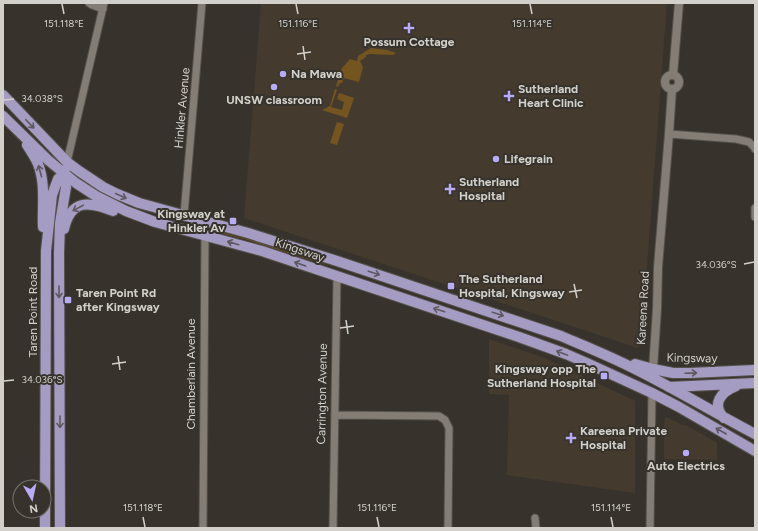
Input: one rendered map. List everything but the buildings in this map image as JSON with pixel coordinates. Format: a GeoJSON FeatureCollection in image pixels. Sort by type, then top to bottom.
{"type":"FeatureCollection","features":[{"type":"Feature","properties":{"kind":"main road","name":"Kingsway"},"geometry":{"type":"LineString","coordinates":[[3,96],[67,162],[103,187],[117,194],[145,205],[208,221],[337,261],[561,336],[606,355],[652,381]]}},
{"type":"Feature","properties":{"kind":"main road","name":"Kingsway"},"geometry":{"type":"LineString","coordinates":[[3,116],[48,160],[83,188],[126,211],[155,222],[262,251],[519,337],[566,354],[610,374],[634,381],[652,381],[673,373],[755,370]]}},
{"type":"Feature","properties":{"kind":"main road"},"geometry":{"type":"LineString","coordinates":[[18,131],[36,160],[41,175],[43,190],[43,224],[46,251]]}},
{"type":"Feature","properties":{"kind":"main road","name":"Taren Point Road"},"geometry":{"type":"LineString","coordinates":[[60,528],[59,253],[60,223],[66,187],[64,173],[67,162]]}},
{"type":"Feature","properties":{"kind":"main road","name":"Taren Point Road"},"geometry":{"type":"LineString","coordinates":[[45,528],[46,251],[52,195],[58,179],[64,173]]}},
{"type":"Feature","properties":{"kind":"main road"},"geometry":{"type":"LineString","coordinates":[[59,253],[68,218],[72,211],[81,205],[97,205],[135,220],[155,222]]}},
{"type":"Feature","properties":{"kind":"main road"},"geometry":{"type":"LineString","coordinates":[[180,229],[184,215]]}},
{"type":"Feature","properties":{"kind":"main road","name":"Chamberlain Avenue"},"geometry":{"type":"LineString","coordinates":[[205,235],[208,221]]}},
{"type":"Feature","properties":{"kind":"main road","name":"Carrington Avenue"},"geometry":{"type":"LineString","coordinates":[[337,261],[337,276]]}},
{"type":"Feature","properties":{"kind":"main road"},"geometry":{"type":"LineString","coordinates":[[652,381],[668,387],[755,434]]}},
{"type":"Feature","properties":{"kind":"main road"},"geometry":{"type":"LineString","coordinates":[[652,381],[679,407],[755,451]]}},
{"type":"Feature","properties":{"kind":"main road"},"geometry":{"type":"LineString","coordinates":[[668,387],[750,384]]}},
{"type":"Feature","properties":{"kind":"main road"},"geometry":{"type":"LineString","coordinates":[[724,418],[718,409],[718,402],[723,393],[729,389],[750,384]]}},
{"type":"Feature","properties":{"kind":"street"},"geometry":{"type":"LineString","coordinates":[[89,3],[92,5],[104,6]]}},
{"type":"Feature","properties":{"kind":"street","name":"Hinkler Avenue"},"geometry":{"type":"LineString","coordinates":[[184,215],[202,3]]}},
{"type":"Feature","properties":{"kind":"street","name":"Kareena Road"},"geometry":{"type":"LineString","coordinates":[[650,528],[652,381],[658,267],[672,89],[667,87],[665,82],[668,77],[673,75],[679,3]]}},
{"type":"Feature","properties":{"kind":"street","name":"Taren Point Road"},"geometry":{"type":"LineString","coordinates":[[67,162],[104,6]]}},
{"type":"Feature","properties":{"kind":"street"},"geometry":{"type":"LineString","coordinates":[[669,134],[736,139],[749,142],[755,149]]}},
{"type":"Feature","properties":{"kind":"street"},"geometry":{"type":"LineString","coordinates":[[755,208],[755,217]]}},
{"type":"Feature","properties":{"kind":"street","name":"Chamberlain Avenue"},"geometry":{"type":"LineString","coordinates":[[203,528],[205,235]]}},
{"type":"Feature","properties":{"kind":"street","name":"Carrington Avenue"},"geometry":{"type":"LineString","coordinates":[[333,528],[337,276]]}},
{"type":"Feature","properties":{"kind":"street"},"geometry":{"type":"LineString","coordinates":[[335,415],[439,416],[445,420],[449,428],[448,528]]}},
{"type":"Feature","properties":{"kind":"street"},"geometry":{"type":"LineString","coordinates":[[536,518],[536,528]]}},
{"type":"Feature","properties":{"kind":"shaded area","name":"Sutherland Hospital"},"geometry":{"type":"Polygon","coordinates":[[[261,3],[667,3],[641,345],[638,348],[244,218],[261,3]]]}},
{"type":"Feature","properties":{"kind":"shaded area"},"geometry":{"type":"Polygon","coordinates":[[[371,48],[396,53],[393,55],[366,55],[366,57],[360,61],[363,67],[359,82],[344,78],[338,87],[336,86],[342,68],[350,59],[357,61],[358,56],[371,48]]]}},
{"type":"Feature","properties":{"kind":"shaded area"},"geometry":{"type":"Polygon","coordinates":[[[335,89],[337,90],[331,107],[342,110],[344,102],[337,99],[339,93],[354,98],[347,118],[322,110],[330,106],[335,89]]]}},
{"type":"Feature","properties":{"kind":"shaded area"},"geometry":{"type":"Polygon","coordinates":[[[337,122],[344,124],[337,145],[330,143],[337,122]]]}},
{"type":"Feature","properties":{"kind":"shaded area"},"geometry":{"type":"Polygon","coordinates":[[[216,232],[254,241],[329,266],[248,240],[216,232]]]}},
{"type":"Feature","properties":{"kind":"shaded area","name":"Kareena Private Hospital"},"geometry":{"type":"Polygon","coordinates":[[[489,339],[545,358],[635,401],[635,493],[507,475],[509,395],[489,394],[489,339]]]}},
{"type":"Feature","properties":{"kind":"shaded area"},"geometry":{"type":"Polygon","coordinates":[[[667,417],[682,425],[688,426],[717,443],[717,460],[664,459],[664,426],[665,418],[667,417]]]}},
{"type":"Feature","properties":{"kind":"place","name":"Possum Cottage"},"geometry":{"type":"Point","coordinates":[409,28]}},
{"type":"Feature","properties":{"kind":"place","name":"Na Mawa"},"geometry":{"type":"Point","coordinates":[283,74]}},
{"type":"Feature","properties":{"kind":"place","name":"UNSW classroom"},"geometry":{"type":"Point","coordinates":[274,87]}},
{"type":"Feature","properties":{"kind":"place","name":"Sutherland Heart Clinic"},"geometry":{"type":"Point","coordinates":[509,96]}},
{"type":"Feature","properties":{"kind":"place","name":"Lifegrain"},"geometry":{"type":"Point","coordinates":[496,159]}},
{"type":"Feature","properties":{"kind":"place","name":"Sutherland Hospital"},"geometry":{"type":"Point","coordinates":[450,189]}},
{"type":"Feature","properties":{"kind":"place","name":"Kingsway at Hinkler Av"},"geometry":{"type":"Point","coordinates":[233,221]}},
{"type":"Feature","properties":{"kind":"place","name":"The Sutherland Hospital, Kingsway"},"geometry":{"type":"Point","coordinates":[451,286]}},
{"type":"Feature","properties":{"kind":"place","name":"Taren Point Rd after Kingsway"},"geometry":{"type":"Point","coordinates":[68,300]}},
{"type":"Feature","properties":{"kind":"place","name":"Kingsway opp The Sutherland Hospital"},"geometry":{"type":"Point","coordinates":[604,376]}},
{"type":"Feature","properties":{"kind":"place","name":"Kareena Private Hospital"},"geometry":{"type":"Point","coordinates":[571,438]}},
{"type":"Feature","properties":{"kind":"place","name":"Auto Electrics"},"geometry":{"type":"Point","coordinates":[686,453]}}]}
